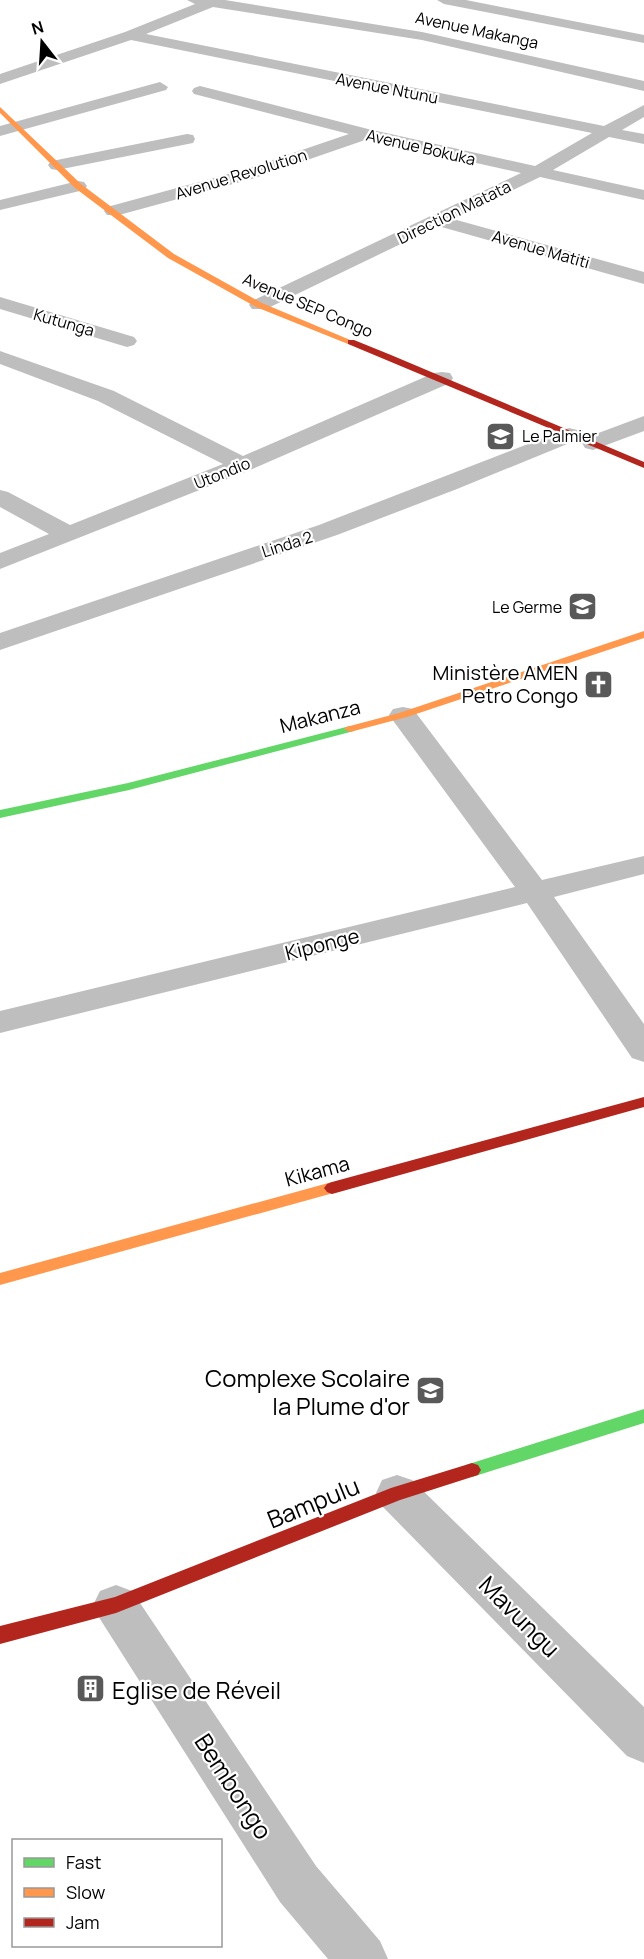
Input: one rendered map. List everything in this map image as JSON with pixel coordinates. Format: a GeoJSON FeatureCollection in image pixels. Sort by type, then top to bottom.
{"type":"FeatureCollection","features":[{"type":"Feature","properties":{"kind":"street","name":"Avenue Makanga"},"geometry":{"type":"LineString","coordinates":[[194,0],[422,36],[644,86]]}},
{"type":"Feature","properties":{"kind":"street"},"geometry":{"type":"LineString","coordinates":[[444,0],[644,39]]}},
{"type":"Feature","properties":{"kind":"street"},"geometry":{"type":"LineString","coordinates":[[0,79],[130,36],[214,2]]}},
{"type":"Feature","properties":{"kind":"street","name":"Avenue Ntunu"},"geometry":{"type":"LineString","coordinates":[[130,36],[644,140]]}},
{"type":"Feature","properties":{"kind":"street"},"geometry":{"type":"LineString","coordinates":[[0,130],[160,87]]}},
{"type":"Feature","properties":{"kind":"street","name":"Avenue Bokuka"},"geometry":{"type":"LineString","coordinates":[[200,91],[367,134],[535,173],[644,195]]}},
{"type":"Feature","properties":{"kind":"street","name":"Avenue SEP Congo"},"geometry":{"type":"LineString","coordinates":[[0,109],[78,186],[171,256],[259,305],[442,378],[569,435],[644,465]]}},
{"type":"Feature","properties":{"kind":"street","name":"Direction Matata"},"geometry":{"type":"LineString","coordinates":[[259,305],[535,173],[644,110]]}},
{"type":"Feature","properties":{"kind":"street","name":"Avenue Revolution"},"geometry":{"type":"LineString","coordinates":[[113,211],[249,174],[367,134]]}},
{"type":"Feature","properties":{"kind":"street"},"geometry":{"type":"LineString","coordinates":[[57,165],[187,139]]}},
{"type":"Feature","properties":{"kind":"street"},"geometry":{"type":"LineString","coordinates":[[0,205],[78,186]]}},
{"type":"Feature","properties":{"kind":"street","name":"Avenue Matiti"},"geometry":{"type":"LineString","coordinates":[[439,220],[644,278]]}},
{"type":"Feature","properties":{"kind":"street","name":"Kutunga"},"geometry":{"type":"LineString","coordinates":[[0,303],[127,341]]}},
{"type":"Feature","properties":{"kind":"street"},"geometry":{"type":"LineString","coordinates":[[0,357],[106,396],[242,465]]}},
{"type":"Feature","properties":{"kind":"street","name":"Utondio"},"geometry":{"type":"LineString","coordinates":[[0,562],[242,465],[442,378]]}},
{"type":"Feature","properties":{"kind":"street"},"geometry":{"type":"LineString","coordinates":[[593,443],[644,423]]}},
{"type":"Feature","properties":{"kind":"street","name":"Linda 2"},"geometry":{"type":"LineString","coordinates":[[0,642],[152,588],[327,531],[447,486],[569,435]]}},
{"type":"Feature","properties":{"kind":"street"},"geometry":{"type":"LineString","coordinates":[[0,497],[69,535]]}},
{"type":"Feature","properties":{"kind":"street","name":"Makanza"},"geometry":{"type":"LineString","coordinates":[[0,814],[129,786],[403,715],[644,634]]}},
{"type":"Feature","properties":{"kind":"street"},"geometry":{"type":"LineString","coordinates":[[403,715],[535,892],[644,1050]]}},
{"type":"Feature","properties":{"kind":"street","name":"Kiponge"},"geometry":{"type":"LineString","coordinates":[[0,1022],[644,865]]}},
{"type":"Feature","properties":{"kind":"street","name":"Kikama"},"geometry":{"type":"LineString","coordinates":[[0,1279],[644,1102]]}},
{"type":"Feature","properties":{"kind":"street","name":"Bampulu"},"geometry":{"type":"LineString","coordinates":[[0,1635],[116,1605],[397,1493],[644,1416]]}},
{"type":"Feature","properties":{"kind":"street","name":"Mavungu"},"geometry":{"type":"LineString","coordinates":[[397,1493],[644,1740]]}},
{"type":"Feature","properties":{"kind":"street","name":"Bembongo"},"geometry":{"type":"LineString","coordinates":[[116,1605],[298,1884],[362,1959]]}},
{"type":"Feature","properties":{"kind":"traffic: fast"},"geometry":{"type":"LineString","coordinates":[[0,814],[129,786],[350,729]]}},
{"type":"Feature","properties":{"kind":"traffic: fast"},"geometry":{"type":"LineString","coordinates":[[472,1470],[644,1416]]}},
{"type":"Feature","properties":{"kind":"traffic: slow"},"geometry":{"type":"LineString","coordinates":[[0,109],[78,186],[171,256],[259,305],[351,342]]}},
{"type":"Feature","properties":{"kind":"traffic: slow"},"geometry":{"type":"LineString","coordinates":[[350,729],[403,715],[644,634]]}},
{"type":"Feature","properties":{"kind":"traffic: slow"},"geometry":{"type":"LineString","coordinates":[[0,1279],[332,1188]]}},
{"type":"Feature","properties":{"kind":"traffic: jam"},"geometry":{"type":"LineString","coordinates":[[351,342],[644,465]]}},
{"type":"Feature","properties":{"kind":"traffic: jam"},"geometry":{"type":"LineString","coordinates":[[332,1188],[644,1102]]}},
{"type":"Feature","properties":{"kind":"traffic: jam"},"geometry":{"type":"LineString","coordinates":[[0,1635],[116,1605],[397,1493],[472,1470]]}},
{"type":"Feature","properties":{"kind":"place","name":"Le Palmier"},"geometry":{"type":"Point","coordinates":[501,436]}},
{"type":"Feature","properties":{"kind":"place","name":"Le Germe"},"geometry":{"type":"Point","coordinates":[583,607]}},
{"type":"Feature","properties":{"kind":"place","name":"Ministère AMEN Petro Congo"},"geometry":{"type":"Point","coordinates":[599,684]}},
{"type":"Feature","properties":{"kind":"place","name":"Complexe Scolaire la Plume d'or"},"geometry":{"type":"Point","coordinates":[431,1391]}},
{"type":"Feature","properties":{"kind":"place","name":"Eglise de Réveil"},"geometry":{"type":"Point","coordinates":[91,1689]}}]}
